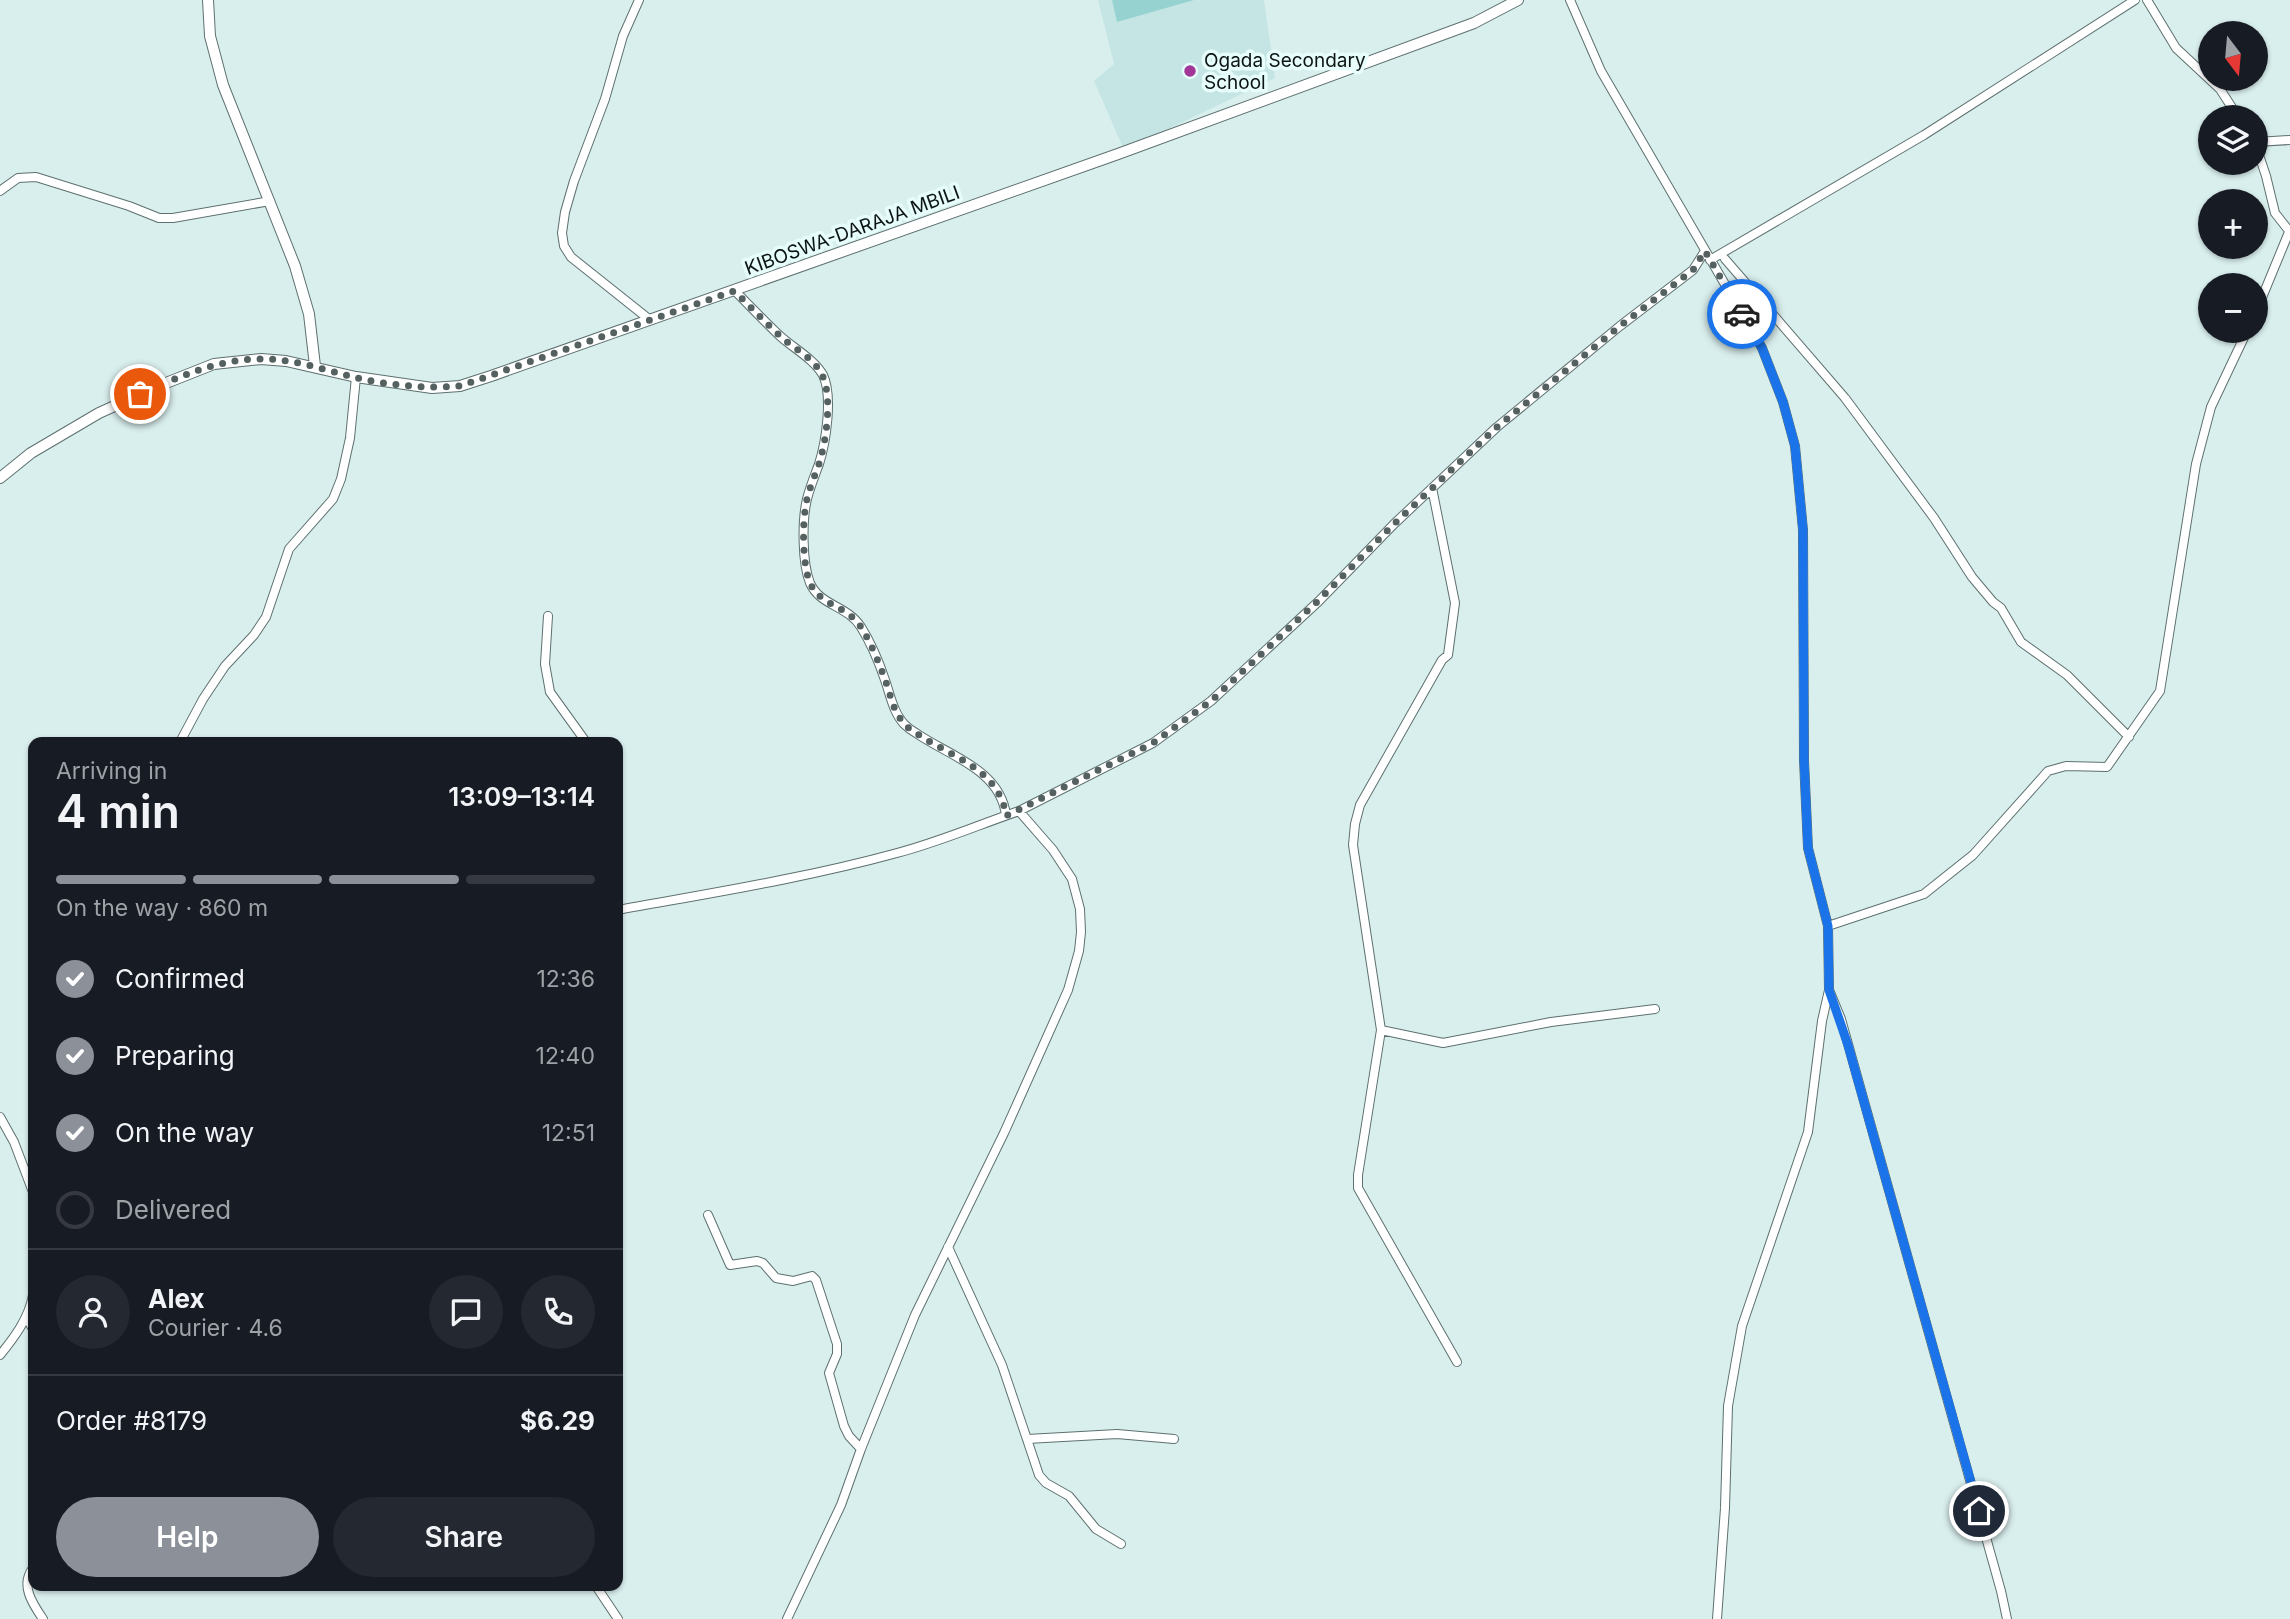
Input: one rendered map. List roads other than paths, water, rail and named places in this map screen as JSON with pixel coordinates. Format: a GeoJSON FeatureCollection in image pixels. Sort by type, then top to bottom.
{"type":"FeatureCollection","features":[{"type":"Feature","properties":{"kind":"main road"},"geometry":{"type":"LineString","coordinates":[[208,0],[210,36],[223,85],[295,266],[309,314],[315,366]]}},
{"type":"Feature","properties":{"kind":"main road","name":"KIBOSWA-DARAJA MBILI"},"geometry":{"type":"LineString","coordinates":[[0,478],[32,453],[99,413],[214,364],[261,359],[315,366],[356,377],[432,388],[460,386],[1093,163],[1474,23],[1518,0]]}},
{"type":"Feature","properties":{"kind":"street"},"geometry":{"type":"LineString","coordinates":[[639,0],[623,36],[605,99],[574,181],[562,233],[564,246],[572,257],[650,320]]}},
{"type":"Feature","properties":{"kind":"street"},"geometry":{"type":"LineString","coordinates":[[1570,0],[1601,71],[1762,348],[1783,402],[1795,446],[1803,530],[1804,760],[1808,848],[1828,926],[1829,990],[1822,1021],[1808,1132],[1739,1339],[1728,1406],[1725,1508],[1717,1619]]}},
{"type":"Feature","properties":{"kind":"street"},"geometry":{"type":"LineString","coordinates":[[1710,260],[1924,135],[2135,0]]}},
{"type":"Feature","properties":{"kind":"street"},"geometry":{"type":"LineString","coordinates":[[2147,0],[2176,48],[2220,89],[2230,105]]}},
{"type":"Feature","properties":{"kind":"street"},"geometry":{"type":"LineString","coordinates":[[2268,143],[2290,140]]}},
{"type":"Feature","properties":{"kind":"street"},"geometry":{"type":"LineString","coordinates":[[2266,175],[2275,213],[2289,232],[2268,283]]}},
{"type":"Feature","properties":{"kind":"street"},"geometry":{"type":"LineString","coordinates":[[0,191],[18,178],[36,177],[159,218],[173,218],[270,201]]}},
{"type":"Feature","properties":{"kind":"street"},"geometry":{"type":"LineString","coordinates":[[623,909],[827,870],[898,853],[1019,811],[1153,743],[1211,701],[1497,427],[1693,270],[1705,251]]}},
{"type":"Feature","properties":{"kind":"street"},"geometry":{"type":"LineString","coordinates":[[1725,259],[1845,398],[1934,518],[1972,577],[2001,608],[2021,642],[2067,675],[2129,737]]}},
{"type":"Feature","properties":{"kind":"street"},"geometry":{"type":"LineString","coordinates":[[734,291],[781,337],[816,366],[826,384],[828,399],[822,448],[807,499],[804,523],[806,566],[810,583],[817,595],[845,609],[855,618],[879,664],[904,724],[971,764],[999,793],[1005,803],[1006,816]]}},
{"type":"Feature","properties":{"kind":"street"},"geometry":{"type":"LineString","coordinates":[[1828,926],[1924,894],[1973,855],[2048,771],[2066,766],[2107,767],[2129,737],[2160,691],[2196,464],[2211,407],[2241,343]]}},
{"type":"Feature","properties":{"kind":"street"},"geometry":{"type":"LineString","coordinates":[[183,737],[218,677],[266,617],[289,549],[333,499],[351,438],[356,377]]}},
{"type":"Feature","properties":{"kind":"street"},"geometry":{"type":"LineString","coordinates":[[1432,488],[1455,603],[1447,655],[1360,805],[1353,835],[1381,1031],[1358,1188],[1457,1362]]}},
{"type":"Feature","properties":{"kind":"street"},"geometry":{"type":"LineString","coordinates":[[548,615],[545,664],[550,692],[582,737]]}},
{"type":"Feature","properties":{"kind":"street"},"geometry":{"type":"LineString","coordinates":[[787,1619],[841,1505],[860,1448],[915,1315],[1004,1133],[1068,990],[1079,951],[1081,932],[1080,909],[1072,879],[1054,850],[1019,811]]}},
{"type":"Feature","properties":{"kind":"street"},"geometry":{"type":"LineString","coordinates":[[1829,990],[1841,1019],[2007,1619]]}},
{"type":"Feature","properties":{"kind":"street"},"geometry":{"type":"LineString","coordinates":[[1381,1031],[1443,1043],[1551,1022],[1655,1009]]}},
{"type":"Feature","properties":{"kind":"street"},"geometry":{"type":"LineString","coordinates":[[0,1117],[14,1142],[28,1177]]}},
{"type":"Feature","properties":{"kind":"street"},"geometry":{"type":"LineString","coordinates":[[708,1215],[730,1265],[757,1261],[763,1263],[776,1278],[793,1281],[812,1276],[816,1280],[837,1344],[837,1354],[830,1373],[844,1426],[860,1448]]}},
{"type":"Feature","properties":{"kind":"street"},"geometry":{"type":"LineString","coordinates":[[948,1247],[1002,1365],[1033,1460],[1042,1479],[1069,1496],[1096,1529],[1121,1544]]}},
{"type":"Feature","properties":{"kind":"street"},"geometry":{"type":"LineString","coordinates":[[0,1355],[13,1340],[28,1311]]}},
{"type":"Feature","properties":{"kind":"street"},"geometry":{"type":"LineString","coordinates":[[1027,1439],[1118,1434],[1174,1439]]}},
{"type":"Feature","properties":{"kind":"street"},"geometry":{"type":"LineString","coordinates":[[28,1575],[26,1584],[29,1597],[43,1619]]}},
{"type":"Feature","properties":{"kind":"street"},"geometry":{"type":"LineString","coordinates":[[599,1591],[618,1619]]}},
{"type":"Feature","properties":{"kind":"place","name":"Ogada Secondary School"},"geometry":{"type":"Point","coordinates":[1190,71]}}]}
